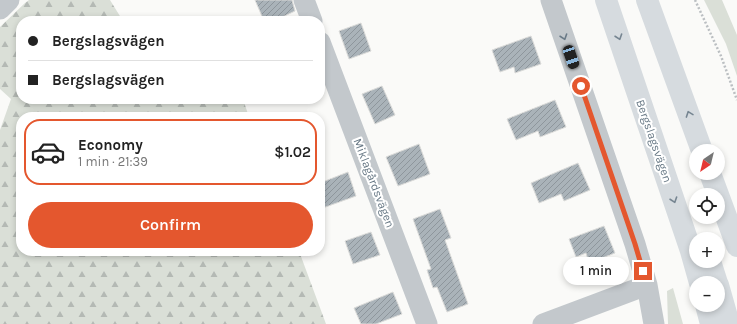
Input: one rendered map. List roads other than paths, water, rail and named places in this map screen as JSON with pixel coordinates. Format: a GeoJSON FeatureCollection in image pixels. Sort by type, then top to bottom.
{"type":"FeatureCollection","features":[{"type":"Feature","properties":{"kind":"main road","name":"Bergslagsvägen"},"geometry":{"type":"LineString","coordinates":[[606,0],[691,251],[698,276]]}},
{"type":"Feature","properties":{"kind":"main road"},"geometry":{"type":"LineString","coordinates":[[647,0],[699,144]]}},
{"type":"Feature","properties":{"kind":"main road"},"geometry":{"type":"LineString","coordinates":[[650,130],[668,149],[679,168],[701,232]]}},
{"type":"Feature","properties":{"kind":"main road"},"geometry":{"type":"LineString","coordinates":[[713,180],[737,246]]}},
{"type":"Feature","properties":{"kind":"main road"},"geometry":{"type":"LineString","coordinates":[[725,309],[729,324]]}},
{"type":"Feature","properties":{"kind":"main road"},"geometry":{"type":"LineString","coordinates":[[708,312],[711,324]]}},
{"type":"Feature","properties":{"kind":"street"},"geometry":{"type":"LineString","coordinates":[[0,9],[9,0]]}},
{"type":"Feature","properties":{"kind":"street"},"geometry":{"type":"LineString","coordinates":[[304,0],[310,16]]}},
{"type":"Feature","properties":{"kind":"street"},"geometry":{"type":"LineString","coordinates":[[551,0],[635,244],[647,285],[654,324]]}},
{"type":"Feature","properties":{"kind":"street","name":"Miklagårdsvägen"},"geometry":{"type":"LineString","coordinates":[[325,55],[427,324]]}},
{"type":"Feature","properties":{"kind":"street"},"geometry":{"type":"LineString","coordinates":[[543,324],[647,285]]}}]}
